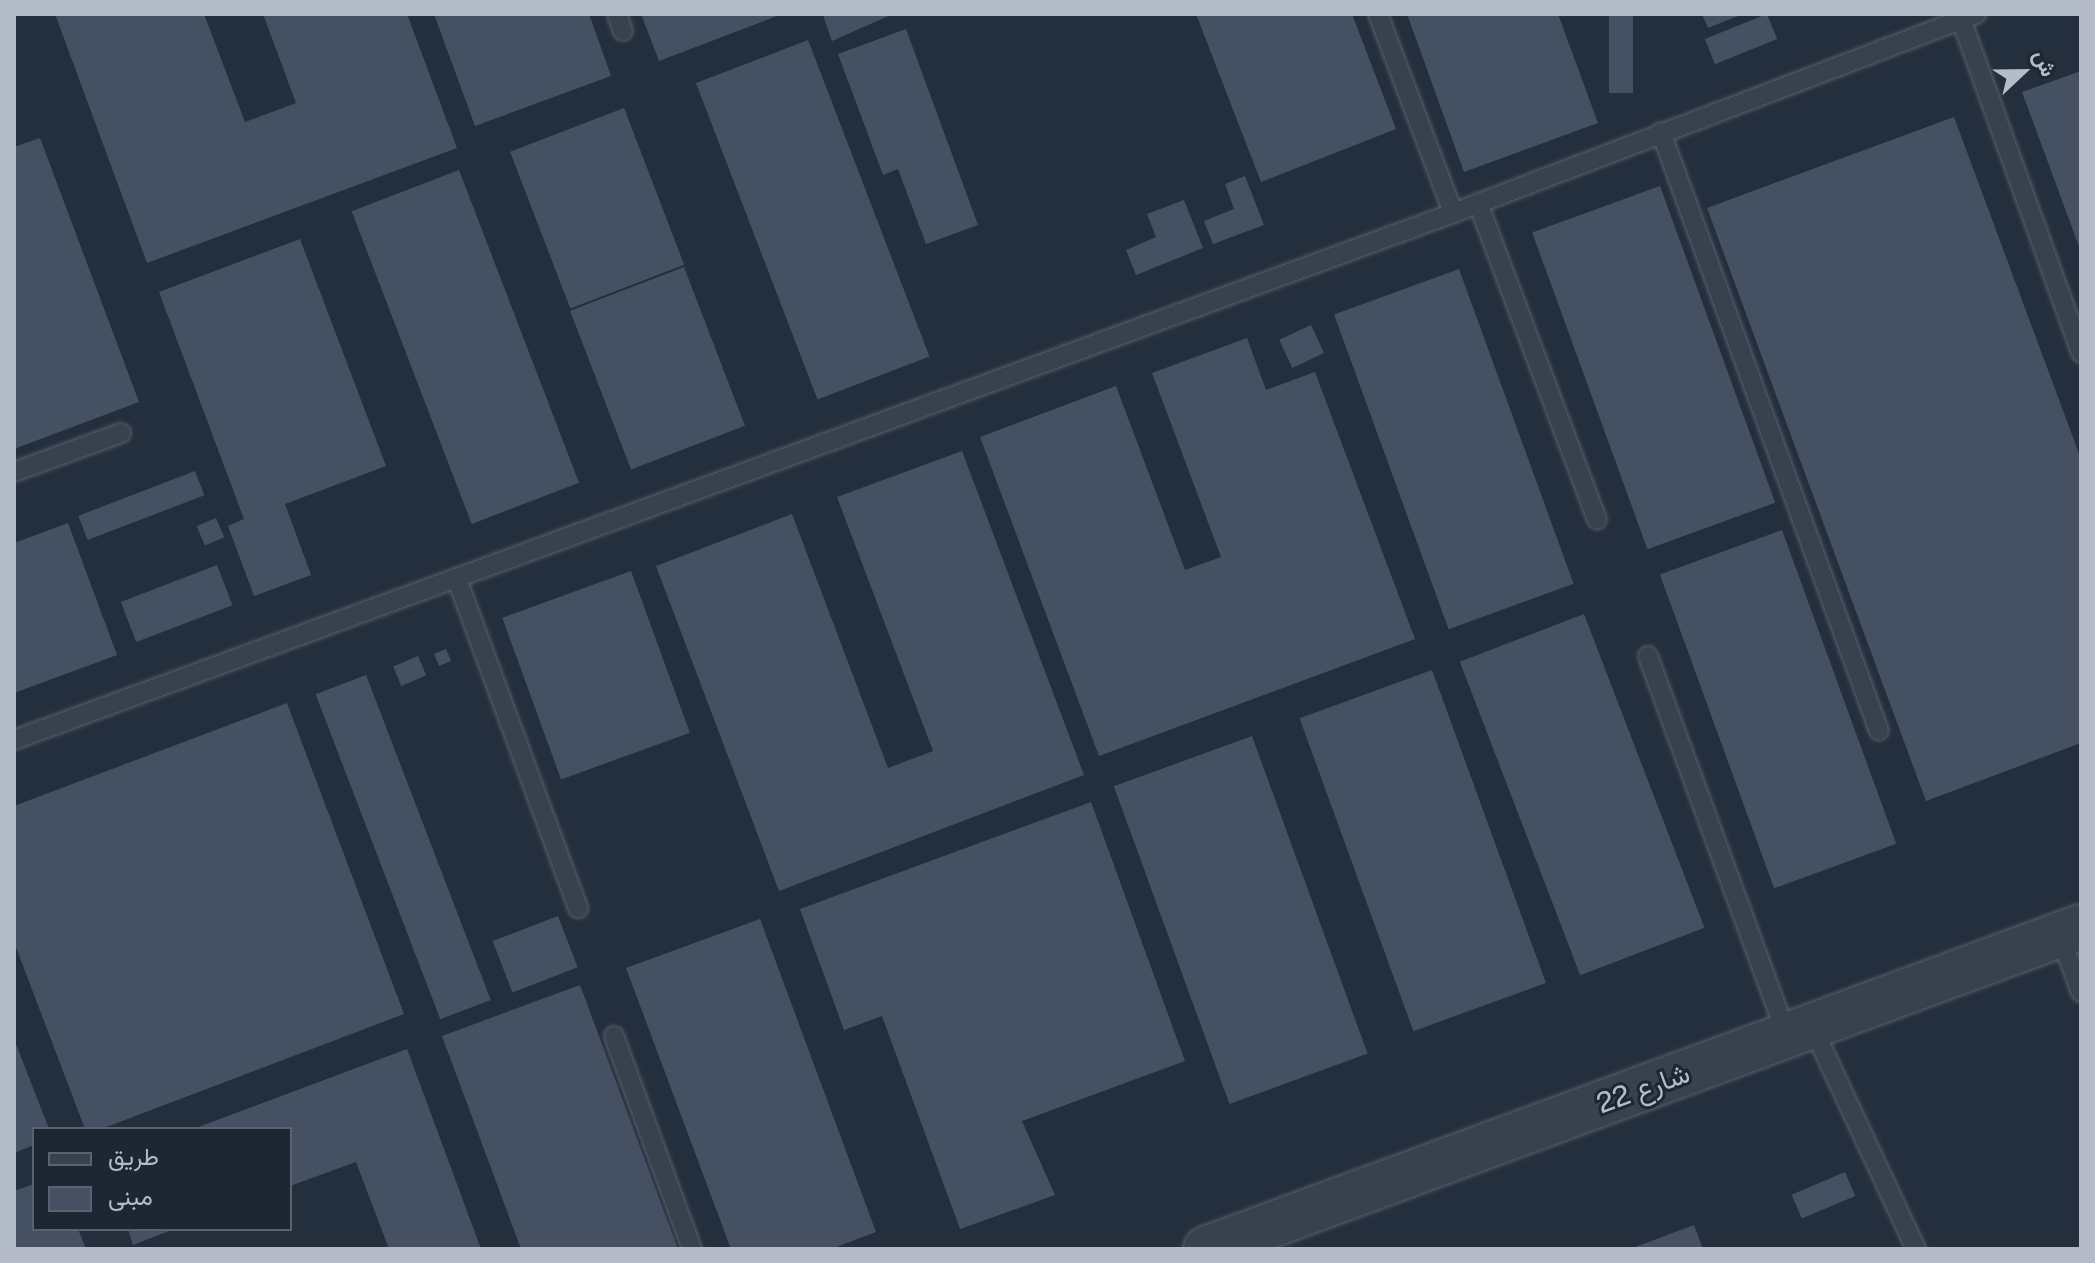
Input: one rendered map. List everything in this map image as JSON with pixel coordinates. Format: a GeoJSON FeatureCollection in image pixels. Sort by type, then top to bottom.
{"type":"FeatureCollection","features":[{"type":"Feature","properties":{"kind":"street","name":"شارع 22"},"geometry":{"type":"LineString","coordinates":[[1206,1249],[2070,931]]}},
{"type":"Feature","properties":{"kind":"lane"},"geometry":{"type":"LineString","coordinates":[[1378,14],[1453,213]]}},
{"type":"Feature","properties":{"kind":"lane"},"geometry":{"type":"LineString","coordinates":[[14,740],[1453,213],[1969,17],[2081,353]]}},
{"type":"Feature","properties":{"kind":"lane"},"geometry":{"type":"LineString","coordinates":[[1661,132],[1879,731]]}},
{"type":"Feature","properties":{"kind":"lane"},"geometry":{"type":"LineString","coordinates":[[1478,203],[1597,519]]}},
{"type":"Feature","properties":{"kind":"lane"},"geometry":{"type":"LineString","coordinates":[[14,472],[121,433]]}},
{"type":"Feature","properties":{"kind":"lane"},"geometry":{"type":"LineString","coordinates":[[457,579],[578,908]]}},
{"type":"Feature","properties":{"kind":"lane"},"geometry":{"type":"LineString","coordinates":[[1648,656],[1800,1030],[1916,1249]]}},
{"type":"Feature","properties":{"kind":"lane"},"geometry":{"type":"LineString","coordinates":[[2070,931],[2081,992]]}},
{"type":"Feature","properties":{"kind":"lane"},"geometry":{"type":"LineString","coordinates":[[614,1036],[692,1249]]}},
{"type":"Feature","properties":{"kind":"building"},"geometry":{"type":"Polygon","coordinates":[[[55,14],[204,14],[245,122],[296,103],[263,14],[407,14],[457,148],[147,263],[55,14]]]}},
{"type":"Feature","properties":{"kind":"building"},"geometry":{"type":"Polygon","coordinates":[[[434,14],[589,14],[611,76],[475,126],[434,14]]]}},
{"type":"Feature","properties":{"kind":"building"},"geometry":{"type":"Polygon","coordinates":[[[641,14],[782,14],[659,61],[641,14]]]}},
{"type":"Feature","properties":{"kind":"building"},"geometry":{"type":"Polygon","coordinates":[[[826,14],[893,14],[832,41],[823,15],[826,14]]]}},
{"type":"Feature","properties":{"kind":"building"},"geometry":{"type":"Polygon","coordinates":[[[1196,14],[1352,14],[1396,129],[1261,182],[1196,14]]]}},
{"type":"Feature","properties":{"kind":"building"},"geometry":{"type":"Polygon","coordinates":[[[1407,14],[1558,14],[1598,123],[1464,172],[1407,14]]]}},
{"type":"Feature","properties":{"kind":"building"},"geometry":{"type":"Polygon","coordinates":[[[1609,14],[1633,14],[1633,93],[1609,93],[1609,14]]]}},
{"type":"Feature","properties":{"kind":"building"},"geometry":{"type":"Polygon","coordinates":[[[1702,14],[1743,14],[1708,28],[1702,14]]]}},
{"type":"Feature","properties":{"kind":"building"},"geometry":{"type":"Polygon","coordinates":[[[1767,14],[1777,39],[1715,64],[1705,39],[1767,14]]]}},
{"type":"Feature","properties":{"kind":"building"},"geometry":{"type":"Polygon","coordinates":[[[906,29],[978,225],[926,244],[898,169],[883,175],[838,54],[906,29]]]}},
{"type":"Feature","properties":{"kind":"building"},"geometry":{"type":"Polygon","coordinates":[[[808,40],[929,356],[817,399],[696,83],[808,40]]]}},
{"type":"Feature","properties":{"kind":"building"},"geometry":{"type":"Polygon","coordinates":[[[2081,71],[2081,252],[2022,92],[2081,71]]]}},
{"type":"Feature","properties":{"kind":"building"},"geometry":{"type":"Polygon","coordinates":[[[624,108],[684,265],[570,309],[510,152],[624,108]]]}},
{"type":"Feature","properties":{"kind":"building"},"geometry":{"type":"Polygon","coordinates":[[[1954,117],[2081,459],[2081,743],[1926,801],[1707,208],[1954,117]]]}},
{"type":"Feature","properties":{"kind":"building"},"geometry":{"type":"Polygon","coordinates":[[[40,138],[139,402],[14,449],[14,147],[40,138]]]}},
{"type":"Feature","properties":{"kind":"building"},"geometry":{"type":"Polygon","coordinates":[[[459,170],[579,483],[472,524],[352,211],[459,170]]]}},
{"type":"Feature","properties":{"kind":"building"},"geometry":{"type":"Polygon","coordinates":[[[1245,176],[1264,225],[1213,244],[1204,221],[1234,209],[1225,184],[1245,176]]]}},
{"type":"Feature","properties":{"kind":"building"},"geometry":{"type":"Polygon","coordinates":[[[1660,186],[1775,503],[1647,549],[1532,233],[1660,186]]]}},
{"type":"Feature","properties":{"kind":"building"},"geometry":{"type":"Polygon","coordinates":[[[1184,200],[1203,248],[1136,275],[1126,250],[1156,237],[1147,214],[1184,200]]]}},
{"type":"Feature","properties":{"kind":"building"},"geometry":{"type":"Polygon","coordinates":[[[300,239],[386,466],[285,504],[311,575],[254,596],[228,526],[244,519],[159,292],[300,239]]]}},
{"type":"Feature","properties":{"kind":"building"},"geometry":{"type":"Polygon","coordinates":[[[684,267],[745,426],[631,469],[570,311],[684,267]]]}},
{"type":"Feature","properties":{"kind":"building"},"geometry":{"type":"Polygon","coordinates":[[[1459,269],[1574,584],[1449,629],[1334,314],[1459,269]]]}},
{"type":"Feature","properties":{"kind":"building"},"geometry":{"type":"Polygon","coordinates":[[[1311,325],[1324,353],[1292,368],[1279,340],[1311,325]]]}},
{"type":"Feature","properties":{"kind":"building"},"geometry":{"type":"Polygon","coordinates":[[[1247,338],[1266,390],[1315,372],[1415,639],[1099,756],[980,437],[1116,386],[1185,570],[1221,557],[1152,373],[1247,338]]]}},
{"type":"Feature","properties":{"kind":"building"},"geometry":{"type":"Polygon","coordinates":[[[962,451],[1084,775],[779,891],[656,566],[792,514],[888,768],[933,751],[837,497],[962,451]]]}},
{"type":"Feature","properties":{"kind":"building"},"geometry":{"type":"Polygon","coordinates":[[[195,471],[204,495],[88,540],[78,516],[195,471]]]}},
{"type":"Feature","properties":{"kind":"building"},"geometry":{"type":"Polygon","coordinates":[[[216,518],[224,537],[205,546],[197,526],[216,518]]]}},
{"type":"Feature","properties":{"kind":"building"},"geometry":{"type":"Polygon","coordinates":[[[68,523],[117,655],[14,693],[14,543],[68,523]]]}},
{"type":"Feature","properties":{"kind":"building"},"geometry":{"type":"Polygon","coordinates":[[[1782,530],[1896,844],[1774,888],[1660,574],[1782,530]]]}},
{"type":"Feature","properties":{"kind":"building"},"geometry":{"type":"Polygon","coordinates":[[[217,565],[232,605],[136,642],[121,602],[217,565]]]}},
{"type":"Feature","properties":{"kind":"building"},"geometry":{"type":"Polygon","coordinates":[[[631,571],[690,733],[561,779],[502,618],[631,571]]]}},
{"type":"Feature","properties":{"kind":"building"},"geometry":{"type":"Polygon","coordinates":[[[1584,614],[1704,928],[1580,975],[1460,662],[1584,614]]]}},
{"type":"Feature","properties":{"kind":"building"},"geometry":{"type":"Polygon","coordinates":[[[446,649],[451,661],[439,666],[434,654],[446,649]]]}},
{"type":"Feature","properties":{"kind":"building"},"geometry":{"type":"Polygon","coordinates":[[[418,656],[426,675],[401,686],[393,667],[418,656]]]}},
{"type":"Feature","properties":{"kind":"building"},"geometry":{"type":"Polygon","coordinates":[[[1432,670],[1546,983],[1413,1031],[1300,718],[1432,670]]]}},
{"type":"Feature","properties":{"kind":"building"},"geometry":{"type":"Polygon","coordinates":[[[366,675],[491,1000],[440,1019],[316,694],[366,675]]]}},
{"type":"Feature","properties":{"kind":"building"},"geometry":{"type":"Polygon","coordinates":[[[287,703],[404,1014],[106,1127],[84,1127],[14,942],[14,806],[287,703]]]}},
{"type":"Feature","properties":{"kind":"building"},"geometry":{"type":"Polygon","coordinates":[[[1252,736],[1368,1054],[1229,1104],[1114,786],[1252,736]]]}},
{"type":"Feature","properties":{"kind":"building"},"geometry":{"type":"Polygon","coordinates":[[[1091,802],[1185,1061],[1022,1121],[1055,1195],[960,1229],[882,1016],[844,1030],[800,909],[1091,802]]]}},
{"type":"Feature","properties":{"kind":"building"},"geometry":{"type":"Polygon","coordinates":[[[558,916],[578,967],[512,992],[493,941],[558,916]]]}},
{"type":"Feature","properties":{"kind":"building"},"geometry":{"type":"Polygon","coordinates":[[[760,919],[876,1232],[831,1249],[731,1249],[626,968],[760,919]]]}},
{"type":"Feature","properties":{"kind":"building"},"geometry":{"type":"Polygon","coordinates":[[[580,985],[678,1249],[521,1249],[442,1036],[580,985]]]}},
{"type":"Feature","properties":{"kind":"building"},"geometry":{"type":"Polygon","coordinates":[[[14,1039],[48,1127],[32,1127],[32,1146],[14,1153],[14,1039]]]}},
{"type":"Feature","properties":{"kind":"building"},"geometry":{"type":"Polygon","coordinates":[[[407,1049],[481,1249],[389,1249],[356,1162],[292,1185],[292,1127],[198,1127],[407,1049]]]}},
{"type":"Feature","properties":{"kind":"building"},"geometry":{"type":"Polygon","coordinates":[[[1845,1172],[1855,1196],[1802,1219],[1792,1195],[1845,1172]]]}},
{"type":"Feature","properties":{"kind":"building"},"geometry":{"type":"Polygon","coordinates":[[[32,1185],[32,1231],[79,1231],[86,1249],[14,1249],[14,1191],[32,1185]]]}},
{"type":"Feature","properties":{"kind":"building"},"geometry":{"type":"Polygon","coordinates":[[[1694,1225],[1703,1249],[1630,1249],[1694,1225]]]}},
{"type":"Feature","properties":{"kind":"building"},"geometry":{"type":"Polygon","coordinates":[[[129,1231],[169,1231],[133,1245],[129,1231]]]}}]}
